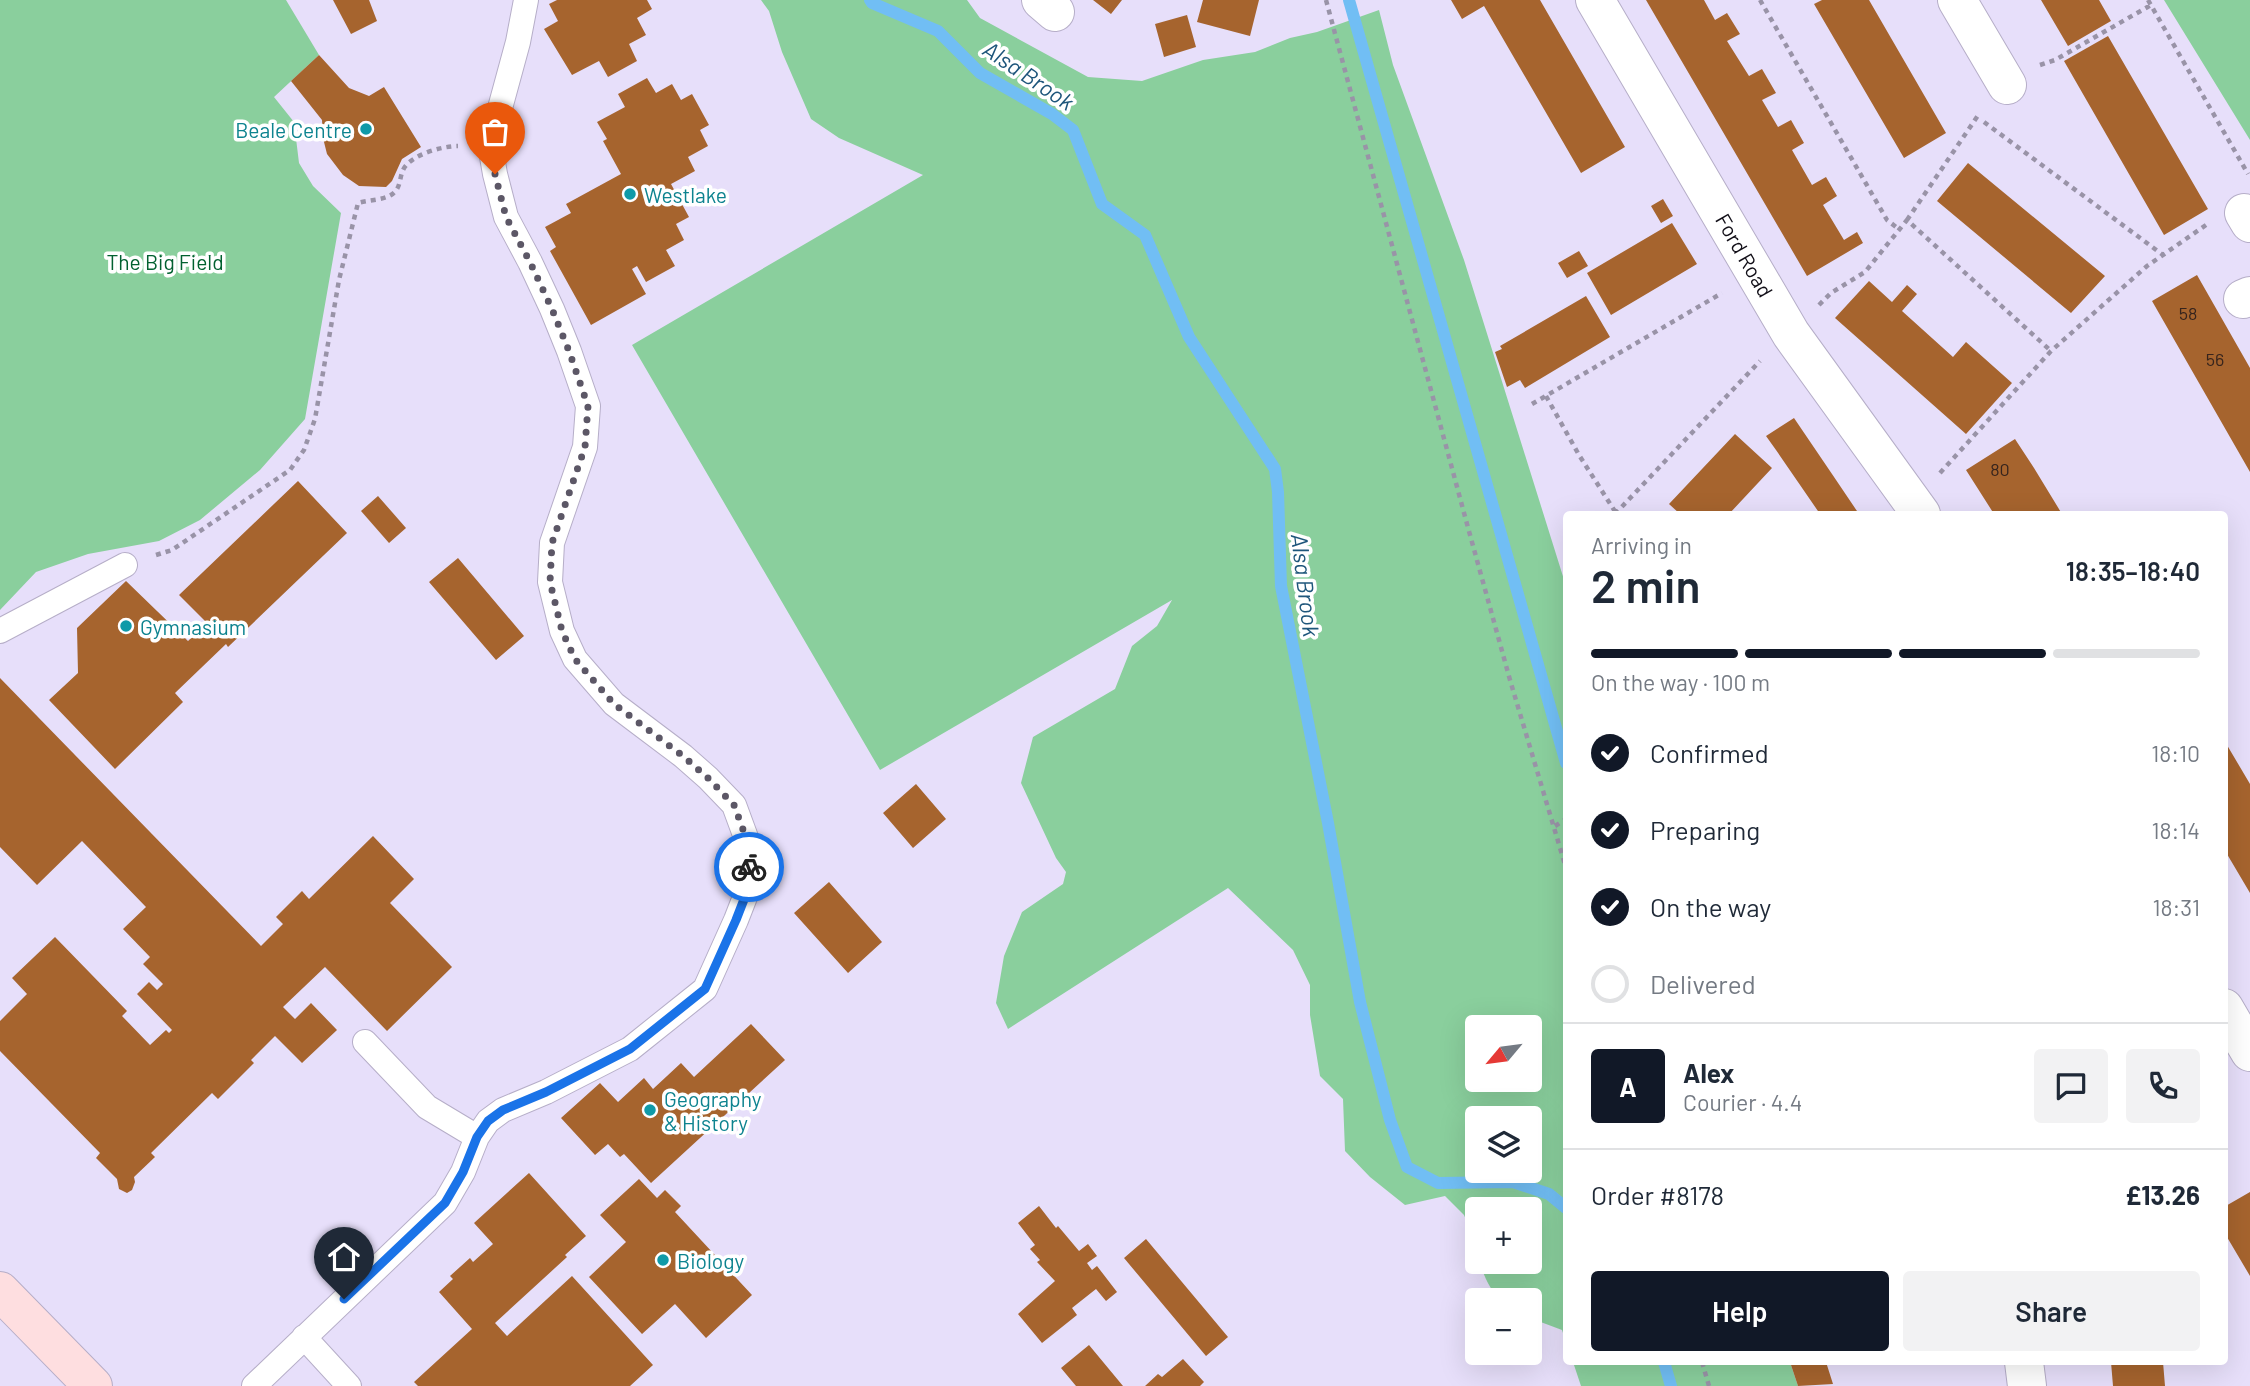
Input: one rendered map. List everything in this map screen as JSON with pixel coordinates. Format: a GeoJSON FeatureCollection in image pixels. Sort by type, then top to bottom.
{"type":"FeatureCollection","features":[{"type":"Feature","properties":{"kind":"street","name":"Ford Road"},"geometry":{"type":"LineString","coordinates":[[1595,0],[1791,334],[1916,507]]}},
{"type":"Feature","properties":{"kind":"street"},"geometry":{"type":"LineString","coordinates":[[1957,0],[2007,85]]}},
{"type":"Feature","properties":{"kind":"street"},"geometry":{"type":"LineString","coordinates":[[2228,1015],[2250,1052]]}},
{"type":"Feature","properties":{"kind":"street"},"geometry":{"type":"LineString","coordinates":[[0,1291],[93,1386]]}},
{"type":"Feature","properties":{"kind":"street"},"geometry":{"type":"LineString","coordinates":[[2024,1365],[2027,1386]]}},
{"type":"Feature","properties":{"kind":"lane"},"geometry":{"type":"LineString","coordinates":[[506,0],[518,43]]}},
{"type":"Feature","properties":{"kind":"lane"},"geometry":{"type":"LineString","coordinates":[[254,1386],[445,1203],[463,1172],[477,1137],[488,1121],[503,1110],[546,1092],[630,1049],[705,989],[750,884],[748,843],[734,805],[683,756],[614,704],[575,659],[562,631],[550,582],[552,543],[585,447],[588,406],[552,309],[506,217],[490,145],[518,43],[526,0]]}},
{"type":"Feature","properties":{"kind":"lane"},"geometry":{"type":"LineString","coordinates":[[0,631],[125,565]]}},
{"type":"Feature","properties":{"kind":"lane"},"geometry":{"type":"LineString","coordinates":[[365,1042],[428,1107],[477,1137]]}},
{"type":"Feature","properties":{"kind":"lane"},"geometry":{"type":"LineString","coordinates":[[304,1337],[349,1386]]}},
{"type":"Feature","properties":{"kind":"path"},"geometry":{"type":"LineString","coordinates":[[1326,0],[1477,563],[1563,857]]}},
{"type":"Feature","properties":{"kind":"path"},"geometry":{"type":"LineString","coordinates":[[1760,0],[1887,220],[1900,230]]}},
{"type":"Feature","properties":{"kind":"path"},"geometry":{"type":"LineString","coordinates":[[1916,507],[1949,464],[2050,351],[2163,255],[2223,213],[2248,204],[2148,0]]}},
{"type":"Feature","properties":{"kind":"path"},"geometry":{"type":"LineString","coordinates":[[1979,117],[2163,255]]}},
{"type":"Feature","properties":{"kind":"path"},"geometry":{"type":"LineString","coordinates":[[125,565],[172,550],[289,470],[304,450],[315,419],[339,280],[358,202],[391,195],[400,186],[404,169],[414,159],[448,146],[490,145]]}},
{"type":"Feature","properties":{"kind":"path"},"geometry":{"type":"LineString","coordinates":[[1618,511],[1750,370],[1791,334],[1831,293],[1865,272],[1908,220],[2050,351]]}},
{"type":"Feature","properties":{"kind":"path"},"geometry":{"type":"LineString","coordinates":[[1532,404],[1756,274]]}},
{"type":"Feature","properties":{"kind":"path"},"geometry":{"type":"LineString","coordinates":[[1546,396],[1613,511]]}},
{"type":"Feature","properties":{"kind":"path"},"geometry":{"type":"LineString","coordinates":[[1555,826],[1563,821]]}},
{"type":"Feature","properties":{"kind":"path"},"geometry":{"type":"LineString","coordinates":[[1703,1365],[1709,1386]]}},
{"type":"Feature","properties":{"kind":"green space","name":"The Big Field"},"geometry":{"type":"Polygon","coordinates":[[[0,0],[286,0],[319,55],[274,97],[294,122],[299,163],[313,186],[341,213],[305,419],[260,470],[200,520],[159,541],[88,554],[36,572],[0,610],[0,0]]]}},
{"type":"Feature","properties":{"kind":"green space"},"geometry":{"type":"Polygon","coordinates":[[[761,0],[967,0],[980,18],[1088,77],[1142,81],[1203,60],[1255,52],[1379,10],[1393,65],[1464,260],[1563,576],[1563,1333],[1562,1330],[1542,1322],[1542,1288],[1491,1288],[1484,1274],[1542,1274],[1542,1197],[1465,1197],[1465,1217],[1445,1196],[1405,1205],[1370,1177],[1345,1151],[1343,1099],[1320,1076],[1310,1015],[1310,985],[1293,950],[1228,888],[1008,1029],[996,1003],[1004,956],[1022,912],[1063,884],[1066,872],[1056,858],[1021,783],[1033,737],[1115,689],[1132,646],[1157,626],[1172,600],[880,770],[632,345],[923,175],[839,138],[811,119],[782,52],[769,11],[761,0]]]}},
{"type":"Feature","properties":{"kind":"green space"},"geometry":{"type":"Polygon","coordinates":[[[2164,0],[2250,0],[2250,140],[2164,0]]]}},
{"type":"Feature","properties":{"kind":"green space"},"geometry":{"type":"Polygon","coordinates":[[[1574,1365],[1791,1365],[1798,1386],[1581,1386],[1574,1365]]]}},
{"type":"Feature","properties":{"kind":"building"},"geometry":{"type":"Polygon","coordinates":[[[333,0],[369,0],[377,21],[351,34],[333,0]]]}},
{"type":"Feature","properties":{"kind":"building"},"geometry":{"type":"Polygon","coordinates":[[[557,0],[647,0],[652,9],[637,18],[646,35],[629,44],[637,61],[608,77],[599,61],[572,75],[544,29],[558,21],[549,4],[557,0]]]}},
{"type":"Feature","properties":{"kind":"building"},"geometry":{"type":"Polygon","coordinates":[[[1093,0],[1122,0],[1111,14],[1093,0]]]}},
{"type":"Feature","properties":{"kind":"building"},"geometry":{"type":"Polygon","coordinates":[[[1203,0],[1259,0],[1250,36],[1197,22],[1203,0]]]}},
{"type":"Feature","properties":{"kind":"building"},"geometry":{"type":"Polygon","coordinates":[[[1451,0],[1540,0],[1625,147],[1581,173],[1484,6],[1462,19],[1451,0]]]}},
{"type":"Feature","properties":{"kind":"building"},"geometry":{"type":"Polygon","coordinates":[[[1646,0],[1704,0],[1715,20],[1727,13],[1740,34],[1727,41],[1749,76],[1762,69],[1776,93],[1762,100],[1778,127],[1791,120],[1804,143],[1792,150],[1812,185],[1826,177],[1837,196],[1823,205],[1844,240],[1857,232],[1863,243],[1807,276],[1646,0]]]}},
{"type":"Feature","properties":{"kind":"building"},"geometry":{"type":"Polygon","coordinates":[[[1822,0],[1869,0],[1946,133],[1904,158],[1814,4],[1822,0]]]}},
{"type":"Feature","properties":{"kind":"building"},"geometry":{"type":"Polygon","coordinates":[[[2041,0],[2099,0],[2111,21],[2068,46],[2041,0]]]}},
{"type":"Feature","properties":{"kind":"building"},"geometry":{"type":"Polygon","coordinates":[[[1187,15],[1196,47],[1164,57],[1155,24],[1187,15]]]}},
{"type":"Feature","properties":{"kind":"building"},"geometry":{"type":"Polygon","coordinates":[[[2108,36],[2208,209],[2164,235],[2064,61],[2108,36]]]}},
{"type":"Feature","properties":{"kind":"building","name":"Beale Centre"},"geometry":{"type":"Polygon","coordinates":[[[319,55],[349,88],[369,96],[384,87],[421,147],[402,159],[392,181],[386,187],[359,186],[343,175],[327,154],[322,120],[291,81],[319,55]]]}},
{"type":"Feature","properties":{"kind":"building","name":"Westlake"},"geometry":{"type":"Polygon","coordinates":[[[647,78],[656,93],[672,84],[681,100],[692,94],[709,125],[700,130],[708,146],[688,157],[695,171],[671,184],[689,217],[676,224],[684,240],[666,250],[675,266],[646,282],[637,266],[632,269],[646,294],[591,325],[550,251],[556,247],[545,227],[571,213],[566,204],[621,174],[603,141],[607,139],[597,122],[625,107],[618,94],[647,78]]]}},
{"type":"Feature","properties":{"kind":"building"},"geometry":{"type":"Polygon","coordinates":[[[1968,163],[2105,276],[2071,313],[1937,201],[1968,163]]]}},
{"type":"Feature","properties":{"kind":"building"},"geometry":{"type":"Polygon","coordinates":[[[1663,199],[1673,216],[1661,223],[1651,206],[1663,199]]]}},
{"type":"Feature","properties":{"kind":"building"},"geometry":{"type":"Polygon","coordinates":[[[1672,223],[1697,264],[1611,315],[1587,273],[1672,223]]]}},
{"type":"Feature","properties":{"kind":"building"},"geometry":{"type":"Polygon","coordinates":[[[1579,251],[1588,266],[1567,278],[1558,263],[1579,251]]]}},
{"type":"Feature","properties":{"kind":"building"},"geometry":{"type":"Polygon","coordinates":[[[2197,275],[2250,368],[2250,472],[2152,301],[2197,275]]]}},
{"type":"Feature","properties":{"kind":"building"},"geometry":{"type":"Polygon","coordinates":[[[1869,281],[1892,302],[1907,285],[1917,294],[1902,311],[1953,357],[1966,342],[2012,383],[1966,434],[1835,318],[1869,281]]]}},
{"type":"Feature","properties":{"kind":"building"},"geometry":{"type":"Polygon","coordinates":[[[1586,296],[1610,337],[1525,388],[1520,380],[1507,387],[1495,352],[1502,349],[1500,346],[1586,296]]]}},
{"type":"Feature","properties":{"kind":"building"},"geometry":{"type":"Polygon","coordinates":[[[1794,418],[1857,511],[1818,511],[1766,436],[1794,418]]]}},
{"type":"Feature","properties":{"kind":"building"},"geometry":{"type":"Polygon","coordinates":[[[1735,434],[1772,468],[1732,511],[1677,511],[1669,504],[1735,434]]]}},
{"type":"Feature","properties":{"kind":"building"},"geometry":{"type":"Polygon","coordinates":[[[2015,439],[2060,511],[1992,511],[1966,470],[2015,439]]]}},
{"type":"Feature","properties":{"kind":"building","name":"Gymnasium"},"geometry":{"type":"Polygon","coordinates":[[[298,481],[347,533],[228,647],[226,644],[175,693],[183,702],[115,769],[49,700],[78,673],[77,628],[126,581],[188,641],[207,623],[179,595],[298,481]]]}},
{"type":"Feature","properties":{"kind":"building"},"geometry":{"type":"Polygon","coordinates":[[[378,496],[406,528],[389,543],[361,511],[378,496]]]}},
{"type":"Feature","properties":{"kind":"building"},"geometry":{"type":"Polygon","coordinates":[[[458,558],[524,636],[496,660],[429,582],[458,558]]]}},
{"type":"Feature","properties":{"kind":"building"},"geometry":{"type":"Polygon","coordinates":[[[0,678],[261,946],[283,924],[276,917],[302,891],[309,899],[373,836],[414,879],[390,903],[452,967],[387,1031],[325,967],[283,1007],[295,1019],[311,1003],[337,1030],[302,1063],[275,1036],[251,1060],[254,1063],[218,1099],[212,1093],[151,1153],[155,1157],[134,1177],[132,1190],[127,1193],[119,1189],[117,1179],[96,1158],[100,1153],[0,1051],[0,1021],[27,994],[12,978],[55,937],[127,1011],[122,1016],[150,1045],[166,1030],[169,1033],[172,1030],[137,994],[149,982],[157,990],[163,984],[143,964],[150,957],[123,929],[146,907],[82,841],[37,885],[0,847],[0,678]]]}},
{"type":"Feature","properties":{"kind":"building"},"geometry":{"type":"Polygon","coordinates":[[[2228,747],[2250,784],[2250,893],[2228,856],[2228,747]]]}},
{"type":"Feature","properties":{"kind":"building"},"geometry":{"type":"Polygon","coordinates":[[[916,784],[946,819],[913,848],[883,813],[916,784]]]}},
{"type":"Feature","properties":{"kind":"building"},"geometry":{"type":"Polygon","coordinates":[[[829,882],[882,942],[848,973],[794,913],[829,882]]]}},
{"type":"Feature","properties":{"kind":"building","name":"Geography & History"},"geometry":{"type":"Polygon","coordinates":[[[751,1024],[785,1060],[651,1183],[624,1154],[620,1157],[608,1144],[595,1155],[561,1118],[600,1083],[618,1102],[644,1078],[653,1089],[681,1063],[694,1077],[751,1024]]]}},
{"type":"Feature","properties":{"kind":"building"},"geometry":{"type":"Polygon","coordinates":[[[529,1173],[586,1236],[495,1323],[507,1336],[572,1276],[653,1365],[630,1386],[418,1386],[414,1382],[472,1329],[439,1292],[453,1279],[450,1276],[470,1258],[473,1262],[493,1244],[474,1223],[529,1173]]]}},
{"type":"Feature","properties":{"kind":"building","name":"Biology"},"geometry":{"type":"Polygon","coordinates":[[[639,1179],[657,1198],[665,1190],[681,1206],[675,1212],[752,1295],[706,1338],[675,1304],[642,1334],[589,1277],[626,1242],[600,1215],[639,1179]]]}},
{"type":"Feature","properties":{"kind":"building"},"geometry":{"type":"Polygon","coordinates":[[[2250,1192],[2250,1276],[2228,1239],[2228,1205],[2250,1192]]]}},
{"type":"Feature","properties":{"kind":"building"},"geometry":{"type":"Polygon","coordinates":[[[1039,1206],[1079,1251],[1088,1244],[1097,1256],[1087,1263],[1092,1270],[1097,1266],[1117,1292],[1106,1301],[1096,1289],[1072,1308],[1077,1315],[1042,1343],[1018,1314],[1055,1281],[1037,1262],[1040,1260],[1030,1249],[1035,1245],[1018,1223],[1039,1206]]]}},
{"type":"Feature","properties":{"kind":"building"},"geometry":{"type":"Polygon","coordinates":[[[1146,1239],[1228,1337],[1206,1356],[1124,1258],[1146,1239]]]}},
{"type":"Feature","properties":{"kind":"building"},"geometry":{"type":"Polygon","coordinates":[[[1089,1345],[1123,1386],[1076,1386],[1061,1368],[1089,1345]]]}},
{"type":"Feature","properties":{"kind":"building"},"geometry":{"type":"Polygon","coordinates":[[[1183,1359],[1204,1382],[1200,1386],[1145,1386],[1158,1374],[1162,1377],[1183,1359]]]}},
{"type":"Feature","properties":{"kind":"building"},"geometry":{"type":"Polygon","coordinates":[[[1791,1365],[1827,1365],[1833,1384],[1798,1386],[1791,1365]]]}},
{"type":"Feature","properties":{"kind":"building"},"geometry":{"type":"Polygon","coordinates":[[[2111,1365],[2163,1365],[2165,1386],[2113,1386],[2111,1365]]]}},
{"type":"Feature","properties":{"kind":"waterway","name":"Alsa Brook"},"geometry":{"type":"LineString","coordinates":[[870,0],[938,31],[980,73],[1052,114],[1073,130],[1102,204],[1145,235],[1189,337],[1275,469],[1281,586],[1360,1002],[1390,1120],[1407,1167],[1438,1183],[1513,1182],[1549,1194],[1563,1206]]}},
{"type":"Feature","properties":{"kind":"waterway"},"geometry":{"type":"LineString","coordinates":[[1349,0],[1563,752]]}},
{"type":"Feature","properties":{"kind":"waterway","name":"Alsa Brook"},"geometry":{"type":"LineString","coordinates":[[1665,1365],[1671,1386]]}},
{"type":"Feature","properties":{"kind":"way so far"},"geometry":{"type":"LineString","coordinates":[[495,174],[506,217],[552,309],[588,406],[585,447],[552,543],[550,582],[562,631],[575,659],[614,704],[683,756],[734,805],[748,843],[749,867]]}},
{"type":"Feature","properties":{"kind":"place","name":"Beale Centre"},"geometry":{"type":"Point","coordinates":[366,129]}},
{"type":"Feature","properties":{"kind":"place","name":"Westlake"},"geometry":{"type":"Point","coordinates":[630,194]}},
{"type":"Feature","properties":{"kind":"place","name":"Gymnasium"},"geometry":{"type":"Point","coordinates":[126,626]}},
{"type":"Feature","properties":{"kind":"place","name":"Geography & History"},"geometry":{"type":"Point","coordinates":[650,1110]}},
{"type":"Feature","properties":{"kind":"place","name":"Biology"},"geometry":{"type":"Point","coordinates":[663,1260]}},
{"type":"Feature","properties":{"kind":"route"},"geometry":{"type":"LineString","coordinates":[[344,1299],[445,1203],[463,1172],[477,1137],[488,1121],[503,1110],[546,1092],[630,1049],[705,989],[750,884],[749,867]]}}]}
